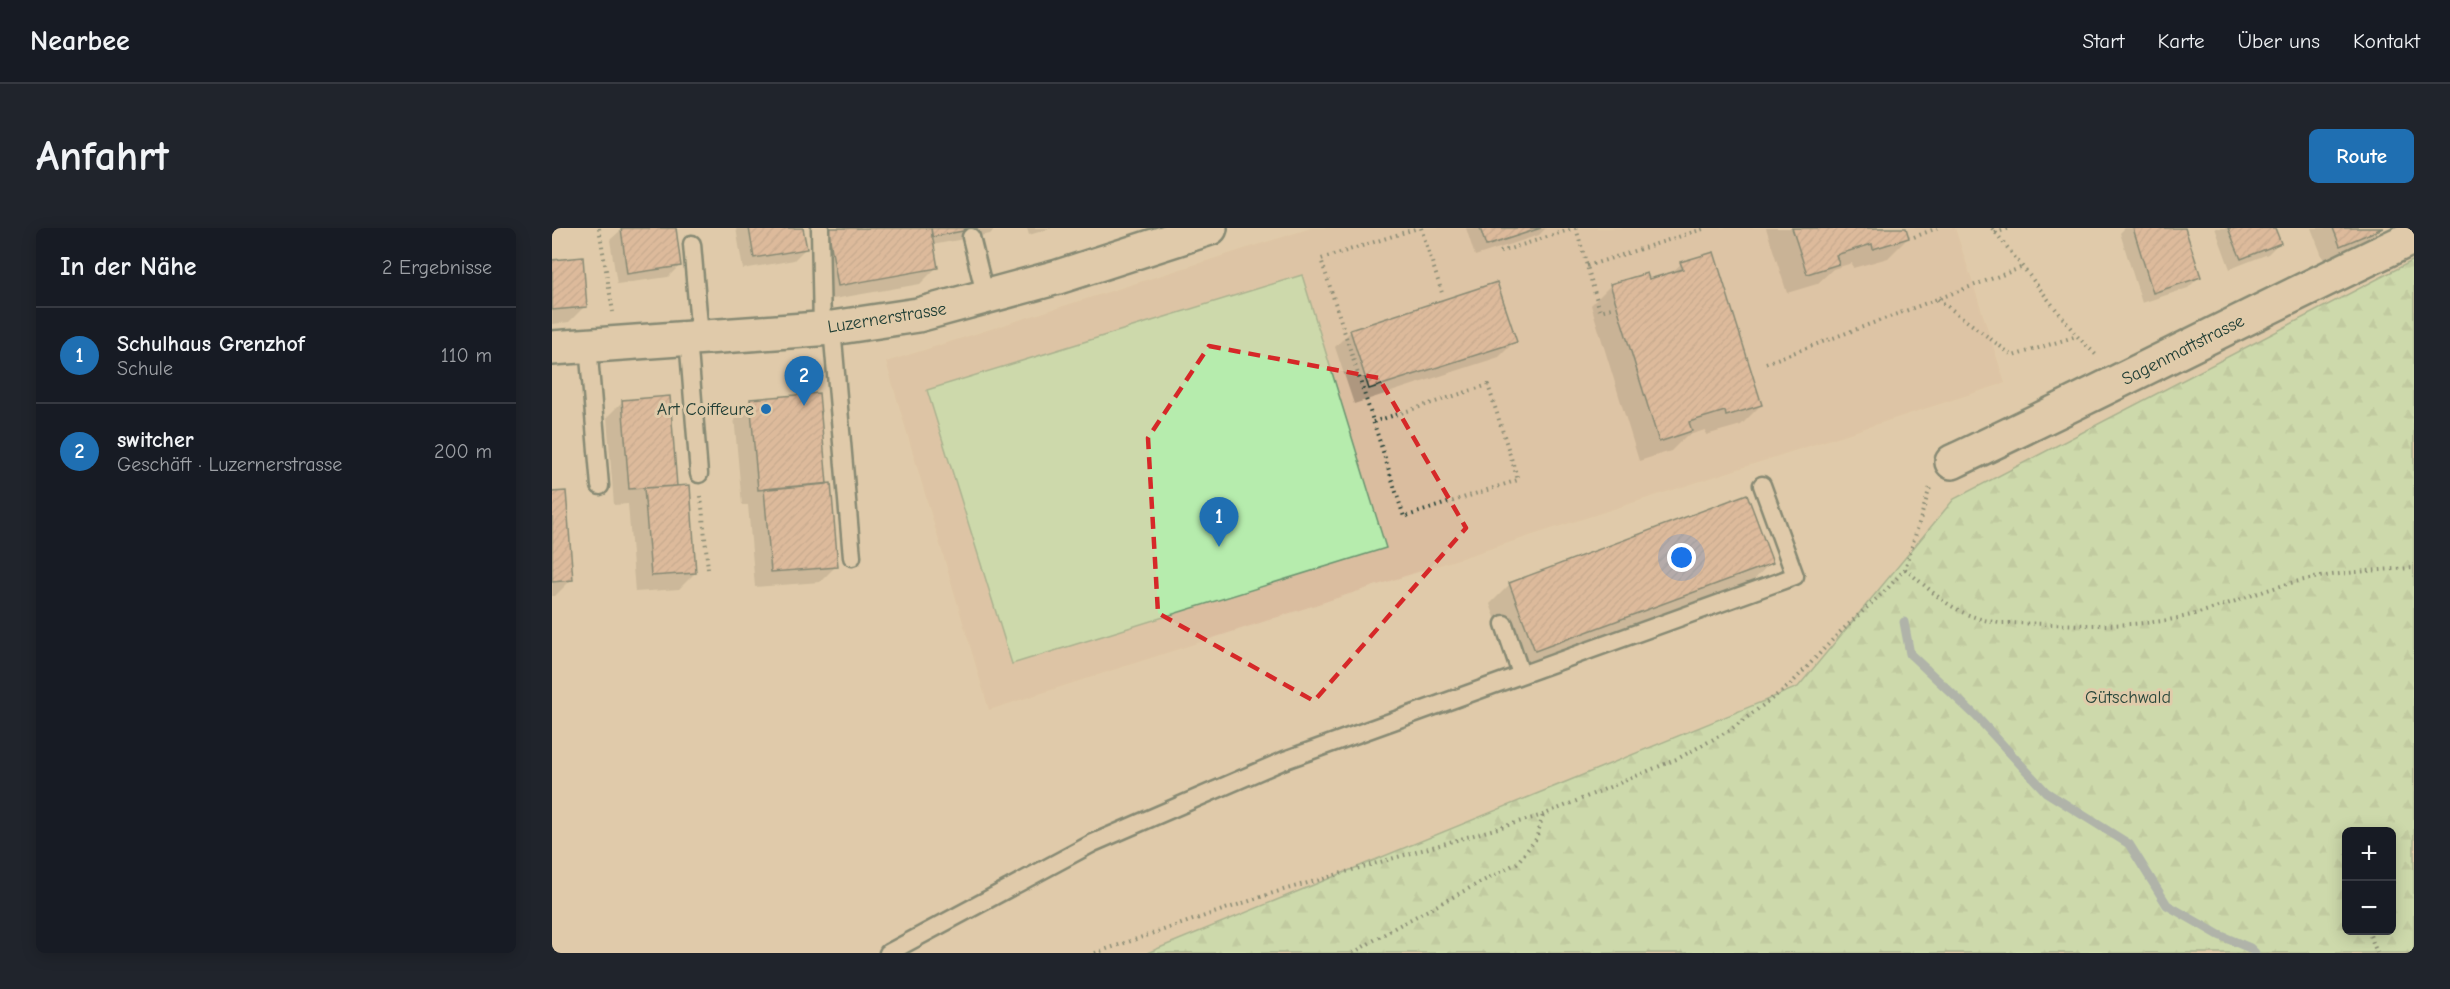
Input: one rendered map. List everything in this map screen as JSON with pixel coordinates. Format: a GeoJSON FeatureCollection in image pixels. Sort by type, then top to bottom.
{"type":"FeatureCollection","features":[{"type":"Feature","properties":{"kind":"main road","name":"Luzernerstrasse"},"geometry":{"type":"LineString","coordinates":[[552,348],[827,328],[918,315],[986,298],[1210,228]]}},
{"type":"Feature","properties":{"kind":"main road","name":"Sagenmattstrasse"},"geometry":{"type":"LineString","coordinates":[[1952,462],[2414,237]]}},
{"type":"Feature","properties":{"kind":"lane"},"geometry":{"type":"LineString","coordinates":[[820,228],[827,328],[852,558]]}},
{"type":"Feature","properties":{"kind":"lane"},"geometry":{"type":"LineString","coordinates":[[971,237],[986,298]]}},
{"type":"Feature","properties":{"kind":"lane"},"geometry":{"type":"LineString","coordinates":[[692,244],[699,474]]}},
{"type":"Feature","properties":{"kind":"lane"},"geometry":{"type":"LineString","coordinates":[[588,345],[600,486]]}},
{"type":"Feature","properties":{"kind":"lane"},"geometry":{"type":"LineString","coordinates":[[888,953],[1092,843],[1213,789],[1285,760],[1795,576],[1762,485]]}},
{"type":"Feature","properties":{"kind":"lane"},"geometry":{"type":"LineString","coordinates":[[1504,624],[1521,674]]}},
{"type":"Feature","properties":{"kind":"path"},"geometry":{"type":"LineString","coordinates":[[598,228],[614,319]]}},
{"type":"Feature","properties":{"kind":"path"},"geometry":{"type":"LineString","coordinates":[[1373,422],[1488,385],[1518,480],[1404,517],[1373,422],[1321,259],[1419,228],[1443,296]]}},
{"type":"Feature","properties":{"kind":"path"},"geometry":{"type":"LineString","coordinates":[[1500,252],[1576,228],[1600,311],[1612,308]]}},
{"type":"Feature","properties":{"kind":"path"},"geometry":{"type":"LineString","coordinates":[[1587,266],[1706,228]]}},
{"type":"Feature","properties":{"kind":"path"},"geometry":{"type":"LineString","coordinates":[[1914,237],[1937,228]]}},
{"type":"Feature","properties":{"kind":"path"},"geometry":{"type":"LineString","coordinates":[[1992,228],[2077,336],[2122,381]]}},
{"type":"Feature","properties":{"kind":"path"},"geometry":{"type":"LineString","coordinates":[[1995,233],[2010,228]]}},
{"type":"Feature","properties":{"kind":"path"},"geometry":{"type":"LineString","coordinates":[[1766,363],[2023,267]]}},
{"type":"Feature","properties":{"kind":"path"},"geometry":{"type":"LineString","coordinates":[[1938,298],[2013,356],[2077,336]]}},
{"type":"Feature","properties":{"kind":"path"},"geometry":{"type":"LineString","coordinates":[[1095,953],[1273,893],[1543,815],[1679,758],[1730,730],[1790,685],[1839,633],[1887,589],[1905,569],[1925,496],[1941,470],[1952,462]]}},
{"type":"Feature","properties":{"kind":"path"},"geometry":{"type":"LineString","coordinates":[[699,474],[708,569]]}},
{"type":"Feature","properties":{"kind":"path"},"geometry":{"type":"LineString","coordinates":[[1905,569],[1955,609],[1980,620],[1999,623],[2141,624],[2171,620],[2292,583],[2340,574],[2414,568]]}},
{"type":"Feature","properties":{"kind":"path"},"geometry":{"type":"LineString","coordinates":[[1353,953],[1396,927],[1517,863],[1536,840],[1543,815]]}},
{"type":"Feature","properties":{"kind":"path"},"geometry":{"type":"LineString","coordinates":[[2370,935],[2377,953]]}},
{"type":"Feature","properties":{"kind":"highlighted area"},"geometry":{"type":"Polygon","coordinates":[[[1209,346],[1379,378],[1466,528],[1314,701],[1158,613],[1148,438],[1209,346]]]}},
{"type":"Feature","properties":{"kind":"shaded area"},"geometry":{"type":"Polygon","coordinates":[[[1311,228],[1955,228],[2005,383],[989,710],[886,362],[1311,228]]]}},
{"type":"Feature","properties":{"kind":"green space","name":"Gütschwald"},"geometry":{"type":"Polygon","coordinates":[[[2414,260],[2414,953],[1147,953],[1798,687],[1954,499],[2414,260]]]}},
{"type":"Feature","properties":{"kind":"green space"},"geometry":{"type":"Polygon","coordinates":[[[1302,275],[1386,548],[1012,664],[927,390],[1302,275]]]}},
{"type":"Feature","properties":{"kind":"building"},"geometry":{"type":"Polygon","coordinates":[[[621,228],[676,228],[681,266],[627,274],[621,228]]]}},
{"type":"Feature","properties":{"kind":"building"},"geometry":{"type":"Polygon","coordinates":[[[749,228],[803,228],[807,249],[754,258],[749,228]]]}},
{"type":"Feature","properties":{"kind":"building"},"geometry":{"type":"Polygon","coordinates":[[[828,228],[931,228],[938,268],[838,286],[828,228]]]}},
{"type":"Feature","properties":{"kind":"building"},"geometry":{"type":"Polygon","coordinates":[[[931,228],[978,228],[932,237],[931,228]]]}},
{"type":"Feature","properties":{"kind":"building"},"geometry":{"type":"Polygon","coordinates":[[[1480,228],[1541,228],[1486,246],[1480,228]]]}},
{"type":"Feature","properties":{"kind":"building"},"geometry":{"type":"Polygon","coordinates":[[[1792,228],[1906,228],[1909,238],[1873,249],[1872,244],[1836,255],[1839,264],[1807,274],[1792,228]]]}},
{"type":"Feature","properties":{"kind":"building"},"geometry":{"type":"Polygon","coordinates":[[[2133,228],[2185,228],[2201,277],[2153,293],[2133,228]]]}},
{"type":"Feature","properties":{"kind":"building"},"geometry":{"type":"Polygon","coordinates":[[[2228,228],[2275,228],[2281,243],[2241,259],[2228,228]]]}},
{"type":"Feature","properties":{"kind":"building"},"geometry":{"type":"Polygon","coordinates":[[[2333,228],[2383,228],[2340,246],[2333,228]]]}},
{"type":"Feature","properties":{"kind":"building"},"geometry":{"type":"Polygon","coordinates":[[[1714,252],[1762,405],[1726,416],[1725,411],[1689,422],[1692,431],[1659,442],[1610,284],[1647,273],[1649,279],[1683,269],[1680,262],[1714,252]]]}},
{"type":"Feature","properties":{"kind":"building"},"geometry":{"type":"Polygon","coordinates":[[[583,257],[587,307],[552,310],[552,260],[583,257]]]}},
{"type":"Feature","properties":{"kind":"building"},"geometry":{"type":"Polygon","coordinates":[[[1497,282],[1517,342],[1369,389],[1350,330],[1497,282]]]}},
{"type":"Feature","properties":{"kind":"building"},"geometry":{"type":"Polygon","coordinates":[[[819,393],[827,484],[758,490],[750,399],[819,393]]]}},
{"type":"Feature","properties":{"kind":"building"},"geometry":{"type":"Polygon","coordinates":[[[670,396],[677,486],[629,489],[622,400],[670,396]]]}},
{"type":"Feature","properties":{"kind":"building"},"geometry":{"type":"Polygon","coordinates":[[[831,483],[838,567],[771,572],[764,489],[831,483]]]}},
{"type":"Feature","properties":{"kind":"building"},"geometry":{"type":"Polygon","coordinates":[[[690,485],[696,573],[651,576],[644,488],[690,485]]]}},
{"type":"Feature","properties":{"kind":"building"},"geometry":{"type":"Polygon","coordinates":[[[566,491],[573,580],[552,582],[552,492],[566,491]]]}},
{"type":"Feature","properties":{"kind":"building"},"geometry":{"type":"Polygon","coordinates":[[[1747,494],[1773,563],[1535,651],[1509,583],[1747,494]]]}},
{"type":"Feature","properties":{"kind":"waterway"},"geometry":{"type":"LineString","coordinates":[[1904,622],[1910,654],[1976,716],[2046,792],[2129,844],[2167,905],[2219,935],[2250,948],[2255,953]]}},
{"type":"Feature","properties":{"kind":"place","name":"switcher"},"geometry":{"type":"Point","coordinates":[804,406]}},
{"type":"Feature","properties":{"kind":"place","name":"Art Coiffeure"},"geometry":{"type":"Point","coordinates":[766,409]}},
{"type":"Feature","properties":{"kind":"place","name":"Schulhaus Grenzhof"},"geometry":{"type":"Point","coordinates":[1219,547]}}]}
